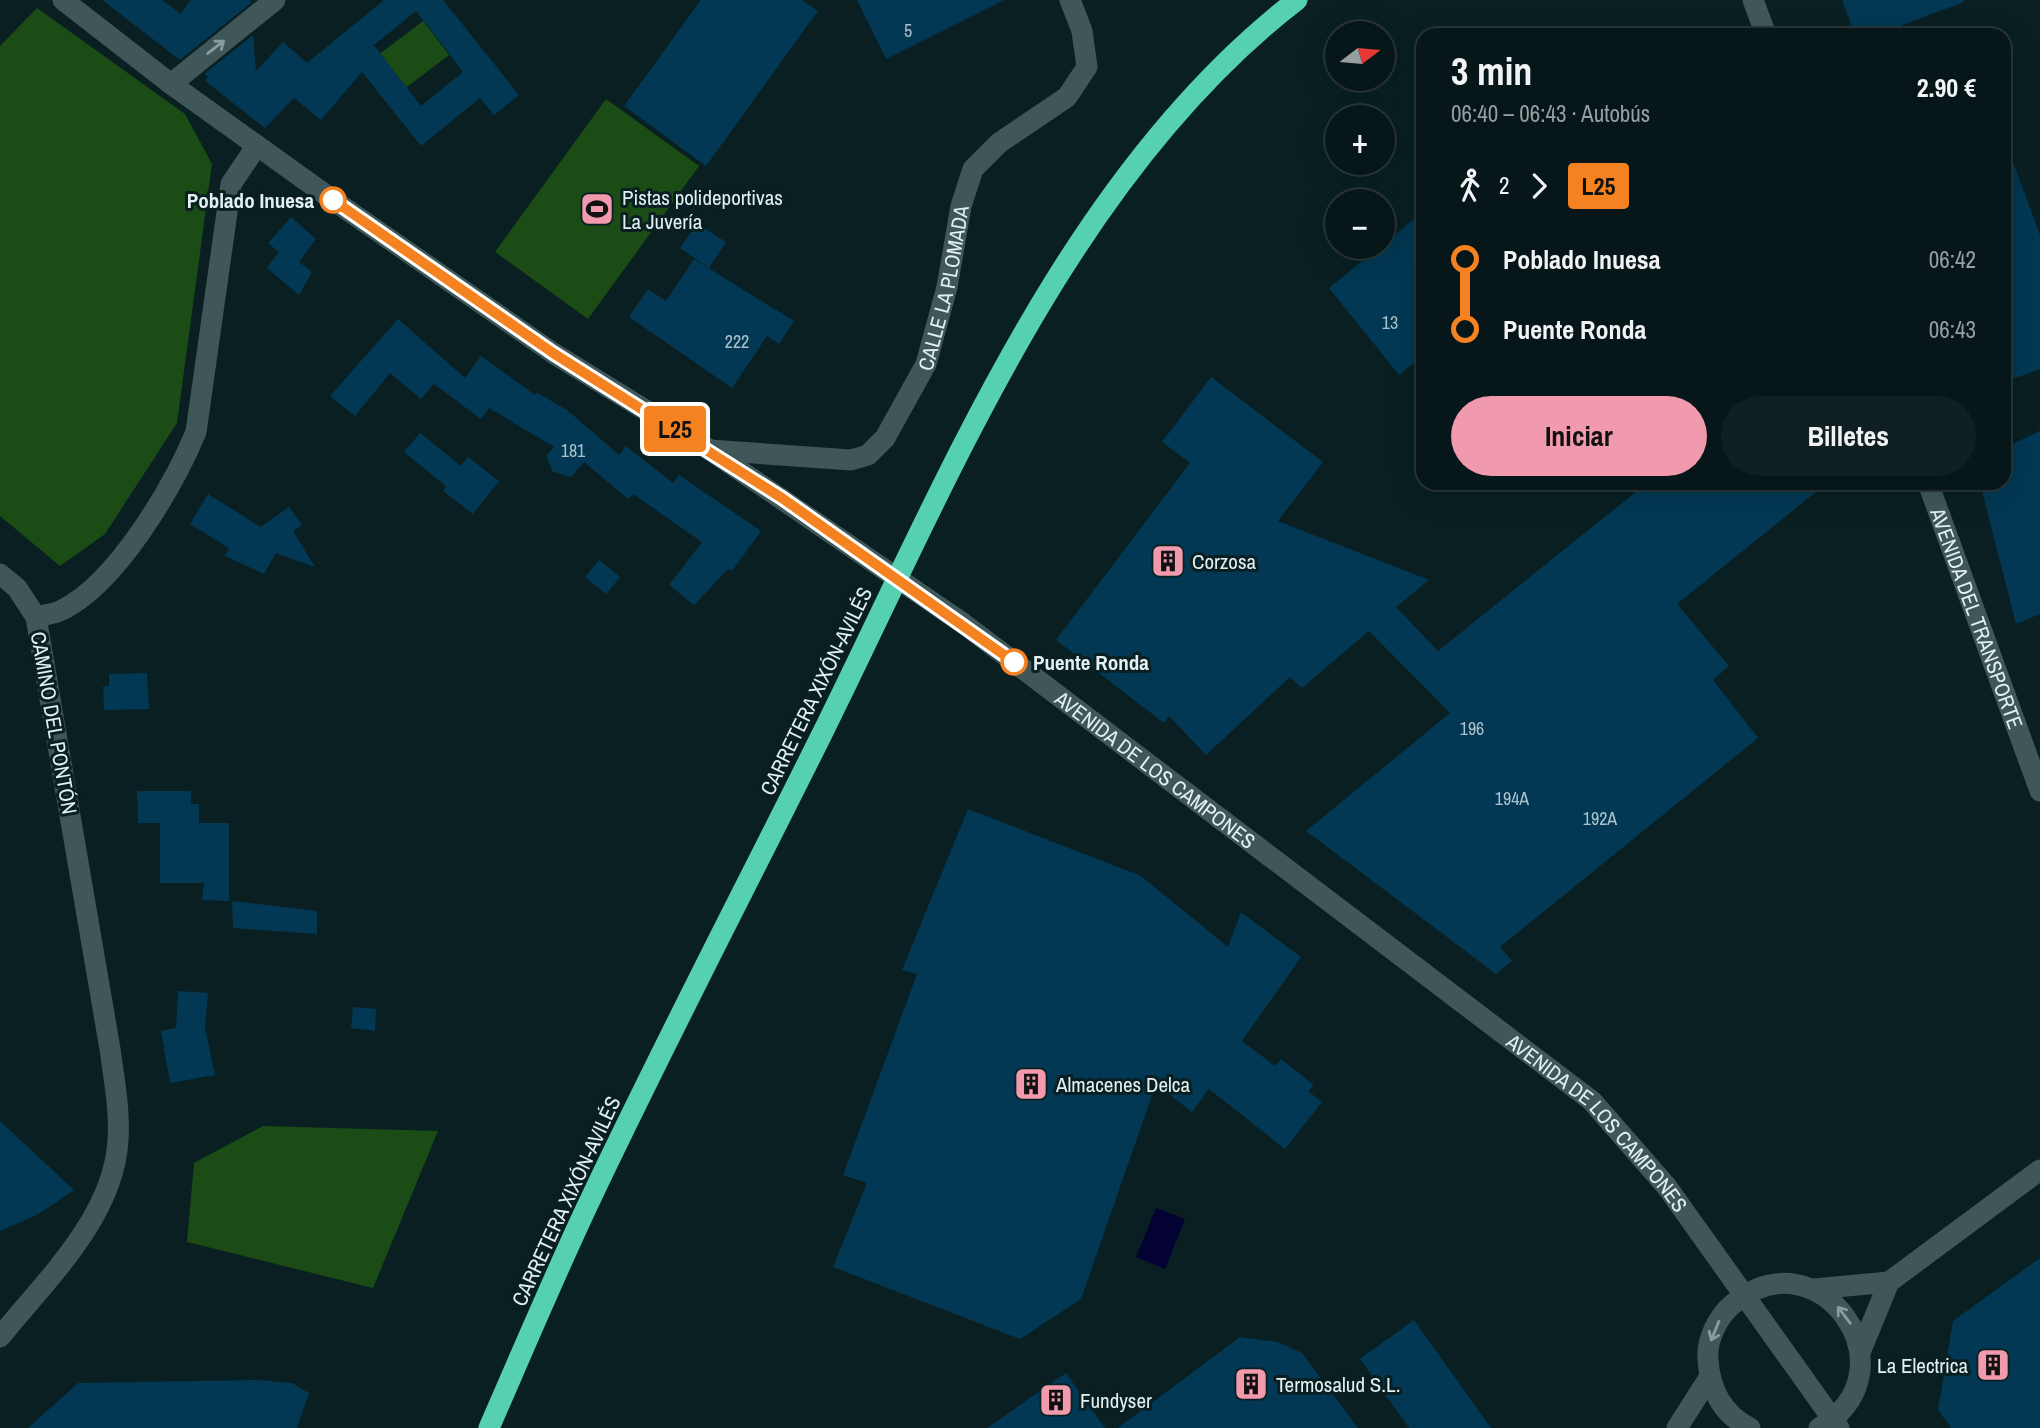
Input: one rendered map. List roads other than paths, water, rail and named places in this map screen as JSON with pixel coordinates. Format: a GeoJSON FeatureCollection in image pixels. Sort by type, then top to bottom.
{"type":"FeatureCollection","features":[{"type":"Feature","properties":{"kind":"highway","name":"CARRETERA XIXÓN-AVILÉS"},"geometry":{"type":"LineString","coordinates":[[489,1428],[583,1215],[982,410],[1067,261],[1163,126],[1256,32],[1297,0]]}},
{"type":"Feature","properties":{"kind":"street","name":"AVENIDA DE LOS CAMPONES"},"geometry":{"type":"LineString","coordinates":[[63,0],[256,147],[553,353],[710,450],[926,598],[1592,1101],[1667,1187],[1744,1295],[1830,1425]]}},
{"type":"Feature","properties":{"kind":"street","name":"CALLE LA PLOMADA"},"geometry":{"type":"LineString","coordinates":[[710,450],[851,460],[868,455],[885,438],[926,363],[947,287],[961,206],[973,169],[999,143],[1067,97],[1087,67],[1082,31],[1070,0]]}},
{"type":"Feature","properties":{"kind":"street"},"geometry":{"type":"LineString","coordinates":[[1753,0],[1763,28]]}},
{"type":"Feature","properties":{"kind":"street"},"geometry":{"type":"LineString","coordinates":[[171,84],[269,5]]}},
{"type":"Feature","properties":{"kind":"street","name":"CAMINO DEL PONTÓN"},"geometry":{"type":"LineString","coordinates":[[0,1337],[86,1230],[107,1188],[118,1143],[117,1096],[110,1049],[36,617],[61,611],[94,588],[146,524],[180,470],[196,432],[231,184],[256,147]]}},
{"type":"Feature","properties":{"kind":"street","name":"AVENIDA DEL TRANSPORTE"},"geometry":{"type":"LineString","coordinates":[[1931,490],[2040,791]]}},
{"type":"Feature","properties":{"kind":"street"},"geometry":{"type":"LineString","coordinates":[[0,574],[17,588],[36,617]]}},
{"type":"Feature","properties":{"kind":"street"},"geometry":{"type":"LineString","coordinates":[[1830,1425],[1850,1400],[1859,1376],[1861,1350],[1889,1282],[2040,1170]]}},
{"type":"Feature","properties":{"kind":"street"},"geometry":{"type":"LineString","coordinates":[[1736,1426],[1716,1395],[1709,1378],[1707,1354],[1713,1331],[1725,1310],[1744,1295],[1766,1285],[1790,1283],[1814,1289],[1889,1282]]}},
{"type":"Feature","properties":{"kind":"street"},"geometry":{"type":"LineString","coordinates":[[1814,1289],[1838,1305],[1852,1325],[1861,1350]]}},
{"type":"Feature","properties":{"kind":"street"},"geometry":{"type":"LineString","coordinates":[[1677,1428],[1709,1378]]}},
{"type":"Feature","properties":{"kind":"place","name":"Poblado Inuesa"},"geometry":{"type":"Point","coordinates":[333,200]}},
{"type":"Feature","properties":{"kind":"place","name":"Pistas polideportivas La Juvería"},"geometry":{"type":"Point","coordinates":[597,209]}},
{"type":"Feature","properties":{"kind":"place","name":"Corzosa"},"geometry":{"type":"Point","coordinates":[1168,561]}},
{"type":"Feature","properties":{"kind":"place","name":"Puente Ronda"},"geometry":{"type":"Point","coordinates":[1014,662]}},
{"type":"Feature","properties":{"kind":"place","name":"Almacenes Delca"},"geometry":{"type":"Point","coordinates":[1031,1084]}},
{"type":"Feature","properties":{"kind":"place","name":"La Electrica"},"geometry":{"type":"Point","coordinates":[1993,1365]}},
{"type":"Feature","properties":{"kind":"place","name":"Termosalud S.L."},"geometry":{"type":"Point","coordinates":[1251,1384]}},
{"type":"Feature","properties":{"kind":"place","name":"Fundyser"},"geometry":{"type":"Point","coordinates":[1056,1400]}}]}
